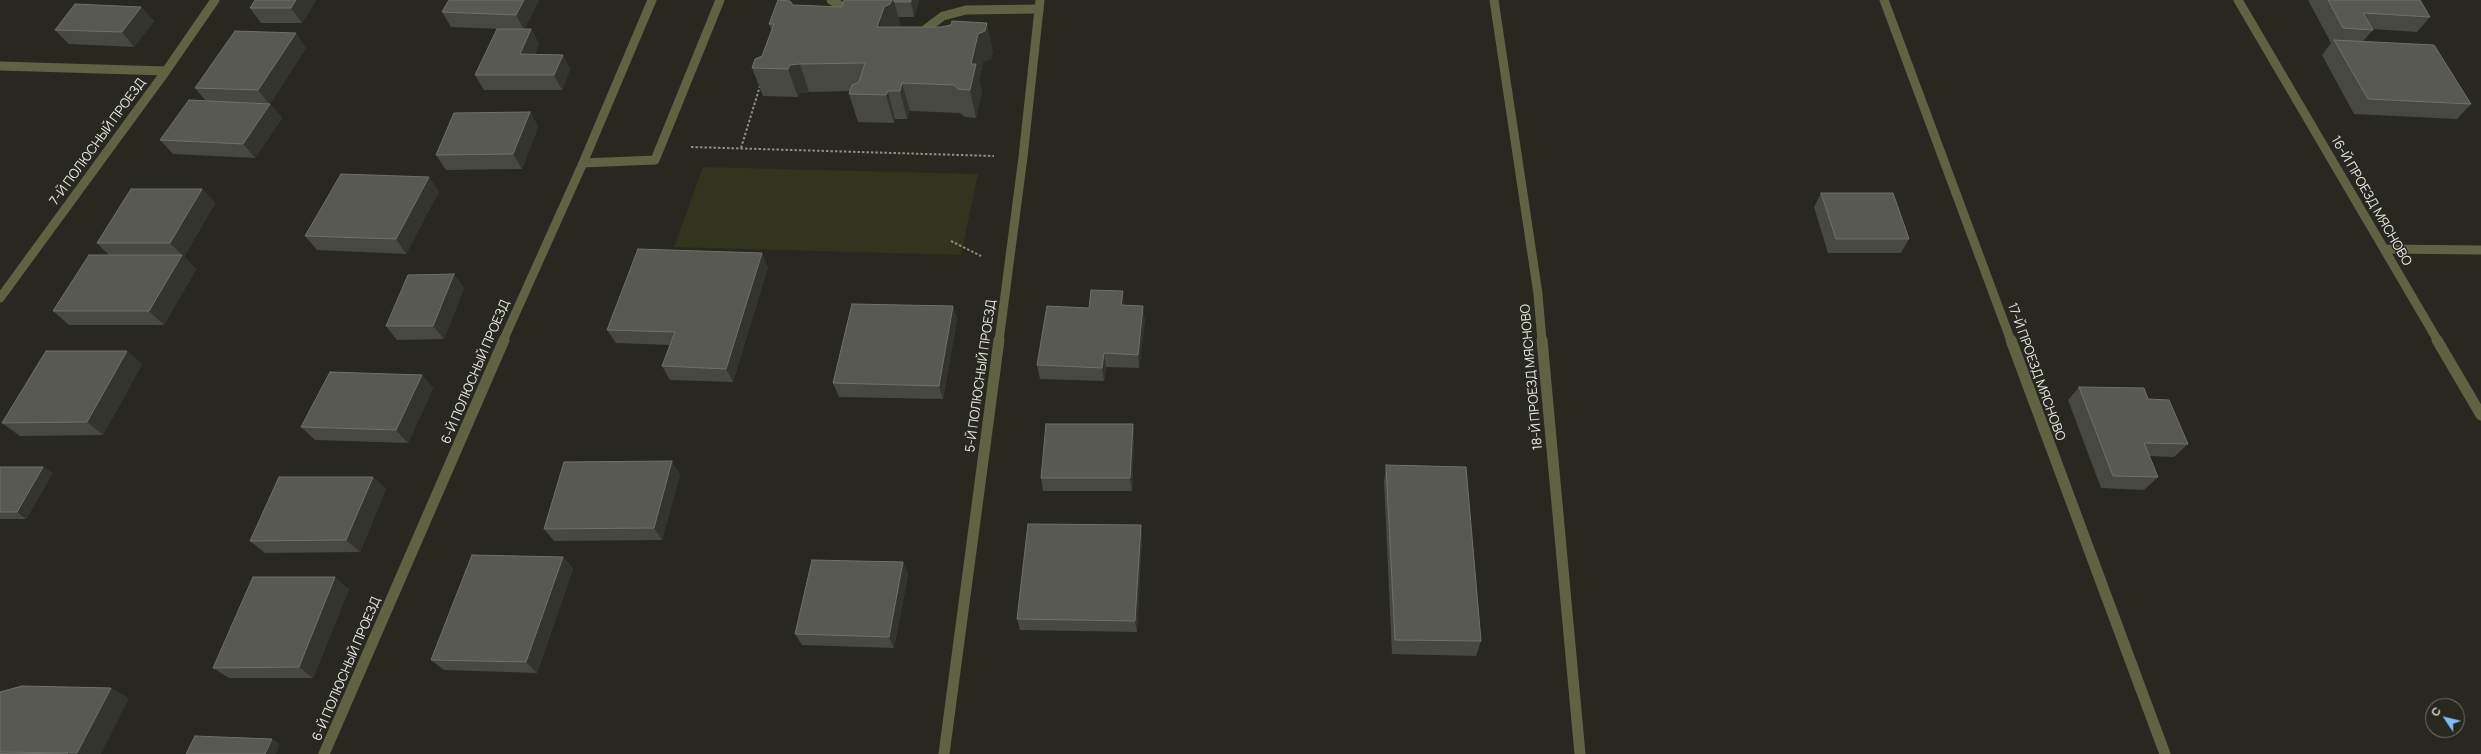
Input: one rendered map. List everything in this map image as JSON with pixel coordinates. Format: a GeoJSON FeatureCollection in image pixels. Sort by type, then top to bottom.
{"type":"FeatureCollection","features":[{"type":"Feature","properties":{"kind":"street","name":"7-Й ПОЛЮСНЫЙ ПРОЕЗД"},"geometry":{"type":"LineString","coordinates":[[0,298],[166,71],[215,0]]}},
{"type":"Feature","properties":{"kind":"street","name":"6-Й ПОЛЮСНЫЙ ПРОЕЗД"},"geometry":{"type":"LineString","coordinates":[[324,754],[553,226],[583,163],[652,0]]}},
{"type":"Feature","properties":{"kind":"street"},"geometry":{"type":"LineString","coordinates":[[583,163],[655,160],[720,0]]}},
{"type":"Feature","properties":{"kind":"street"},"geometry":{"type":"LineString","coordinates":[[831,0],[845,8]]}},
{"type":"Feature","properties":{"kind":"street","name":"18-Й ПРОЕЗД МЯСНОВО"},"geometry":{"type":"LineString","coordinates":[[1494,0],[1538,294],[1580,754]]}},
{"type":"Feature","properties":{"kind":"street","name":"17-Й ПРОЕЗД МЯСНОВО"},"geometry":{"type":"LineString","coordinates":[[1884,0],[2164,754]]}},
{"type":"Feature","properties":{"kind":"street","name":"16-Й ПРОЕЗД МЯСНОВО"},"geometry":{"type":"LineString","coordinates":[[2238,0],[2481,415]]}},
{"type":"Feature","properties":{"kind":"street"},"geometry":{"type":"LineString","coordinates":[[927,28],[943,16],[966,10],[1040,5]]}},
{"type":"Feature","properties":{"kind":"street","name":"5-Й ПОЛЮСНЫЙ ПРОЕЗД"},"geometry":{"type":"LineString","coordinates":[[944,754],[1023,157],[1040,5]]}},
{"type":"Feature","properties":{"kind":"street"},"geometry":{"type":"LineString","coordinates":[[0,66],[166,71]]}},
{"type":"Feature","properties":{"kind":"street"},"geometry":{"type":"LineString","coordinates":[[2384,249],[2481,250]]}},
{"type":"Feature","properties":{"kind":"path"},"geometry":{"type":"LineString","coordinates":[[741,148],[762,81]]}},
{"type":"Feature","properties":{"kind":"path"},"geometry":{"type":"LineString","coordinates":[[661,146],[1023,157]]}},
{"type":"Feature","properties":{"kind":"green space"},"geometry":{"type":"Polygon","coordinates":[[[703,167],[978,174],[961,255],[674,247],[703,167]]]}},
{"type":"Feature","properties":{"kind":"building"},"geometry":{"type":"Polygon","coordinates":[[[255,0],[296,0],[291,8],[250,8],[255,0]]]}},
{"type":"Feature","properties":{"kind":"building"},"geometry":{"type":"Polygon","coordinates":[[[449,0],[524,0],[516,15],[442,12],[449,0]]]}},
{"type":"Feature","properties":{"kind":"building"},"geometry":{"type":"Polygon","coordinates":[[[778,0],[790,1],[793,5],[842,7],[844,0],[892,0],[890,4],[884,7],[877,27],[941,27],[951,25],[952,21],[987,23],[985,31],[978,34],[971,64],[976,64],[970,90],[958,89],[954,85],[902,83],[900,91],[888,91],[886,95],[849,94],[852,85],[859,82],[865,63],[800,64],[790,65],[788,69],[752,68],[755,59],[762,56],[774,24],[769,24],[778,0]]]}},
{"type":"Feature","properties":{"kind":"building"},"geometry":{"type":"Polygon","coordinates":[[[894,0],[911,0],[911,2],[894,2],[894,0]]]}},
{"type":"Feature","properties":{"kind":"building"},"geometry":{"type":"Polygon","coordinates":[[[2328,0],[2420,0],[2430,17],[2363,13],[2373,30],[2343,28],[2328,0]]]}},
{"type":"Feature","properties":{"kind":"building"},"geometry":{"type":"Polygon","coordinates":[[[75,4],[141,7],[122,32],[55,30],[75,4]]]}},
{"type":"Feature","properties":{"kind":"building"},"geometry":{"type":"Polygon","coordinates":[[[497,29],[531,29],[520,54],[563,55],[554,75],[475,75],[497,29]]]}},
{"type":"Feature","properties":{"kind":"building"},"geometry":{"type":"Polygon","coordinates":[[[235,31],[296,33],[258,90],[195,88],[235,31]]]}},
{"type":"Feature","properties":{"kind":"building"},"geometry":{"type":"Polygon","coordinates":[[[2334,40],[2434,45],[2471,104],[2368,99],[2334,40]]]}},
{"type":"Feature","properties":{"kind":"building"},"geometry":{"type":"Polygon","coordinates":[[[189,100],[270,104],[243,144],[160,140],[189,100]]]}},
{"type":"Feature","properties":{"kind":"building"},"geometry":{"type":"Polygon","coordinates":[[[530,112],[513,154],[436,155],[454,113],[530,112]]]}},
{"type":"Feature","properties":{"kind":"building"},"geometry":{"type":"Polygon","coordinates":[[[341,174],[429,177],[396,239],[305,236],[341,174]]]}},
{"type":"Feature","properties":{"kind":"building"},"geometry":{"type":"Polygon","coordinates":[[[131,189],[202,189],[170,243],[97,243],[131,189]]]}},
{"type":"Feature","properties":{"kind":"building"},"geometry":{"type":"Polygon","coordinates":[[[1821,193],[1893,193],[1909,239],[1836,239],[1821,193]]]}},
{"type":"Feature","properties":{"kind":"building"},"geometry":{"type":"Polygon","coordinates":[[[638,249],[762,253],[726,369],[662,366],[675,332],[607,330],[638,249]]]}},
{"type":"Feature","properties":{"kind":"building"},"geometry":{"type":"Polygon","coordinates":[[[89,255],[182,255],[149,311],[53,311],[89,255]]]}},
{"type":"Feature","properties":{"kind":"building"},"geometry":{"type":"Polygon","coordinates":[[[454,274],[433,326],[386,326],[408,275],[454,274]]]}},
{"type":"Feature","properties":{"kind":"building"},"geometry":{"type":"Polygon","coordinates":[[[1091,290],[1123,291],[1121,305],[1143,306],[1138,355],[1104,353],[1102,368],[1037,365],[1047,306],[1089,308],[1091,290]]]}},
{"type":"Feature","properties":{"kind":"building"},"geometry":{"type":"Polygon","coordinates":[[[852,304],[953,306],[939,386],[833,383],[852,304]]]}},
{"type":"Feature","properties":{"kind":"building"},"geometry":{"type":"Polygon","coordinates":[[[46,351],[127,351],[87,422],[2,423],[46,351]]]}},
{"type":"Feature","properties":{"kind":"building"},"geometry":{"type":"Polygon","coordinates":[[[330,372],[422,375],[396,430],[301,427],[330,372]]]}},
{"type":"Feature","properties":{"kind":"building"},"geometry":{"type":"Polygon","coordinates":[[[2079,387],[2144,388],[2148,399],[2169,400],[2188,444],[2144,443],[2158,477],[2113,476],[2079,387]]]}},
{"type":"Feature","properties":{"kind":"building"},"geometry":{"type":"Polygon","coordinates":[[[1046,424],[1133,424],[1130,478],[1041,478],[1046,424]]]}},
{"type":"Feature","properties":{"kind":"building"},"geometry":{"type":"Polygon","coordinates":[[[672,461],[654,528],[544,529],[564,462],[672,461]]]}},
{"type":"Feature","properties":{"kind":"building"},"geometry":{"type":"Polygon","coordinates":[[[1386,465],[1466,467],[1481,641],[1395,640],[1386,465]]]}},
{"type":"Feature","properties":{"kind":"building"},"geometry":{"type":"Polygon","coordinates":[[[0,467],[43,467],[17,512],[0,512],[0,467]]]}},
{"type":"Feature","properties":{"kind":"building"},"geometry":{"type":"Polygon","coordinates":[[[279,477],[373,477],[346,540],[250,541],[279,477]]]}},
{"type":"Feature","properties":{"kind":"building"},"geometry":{"type":"Polygon","coordinates":[[[1028,524],[1141,525],[1135,621],[1017,619],[1028,524]]]}},
{"type":"Feature","properties":{"kind":"building"},"geometry":{"type":"Polygon","coordinates":[[[472,555],[563,557],[526,662],[431,660],[472,555]]]}},
{"type":"Feature","properties":{"kind":"building"},"geometry":{"type":"Polygon","coordinates":[[[812,560],[903,562],[889,637],[795,634],[812,560]]]}},
{"type":"Feature","properties":{"kind":"building"},"geometry":{"type":"Polygon","coordinates":[[[253,577],[335,577],[299,667],[213,668],[253,577]]]}},
{"type":"Feature","properties":{"kind":"building"},"geometry":{"type":"Polygon","coordinates":[[[22,686],[111,688],[77,753],[0,752],[0,692],[22,686]]]}},
{"type":"Feature","properties":{"kind":"building"},"geometry":{"type":"Polygon","coordinates":[[[195,736],[272,739],[265,754],[186,754],[195,736]]]}},
{"type":"Feature","properties":{"kind":"building"},"geometry":{"type":"Polygon","coordinates":[[[0,753],[68,754],[0,754],[0,753]]]}}]}
